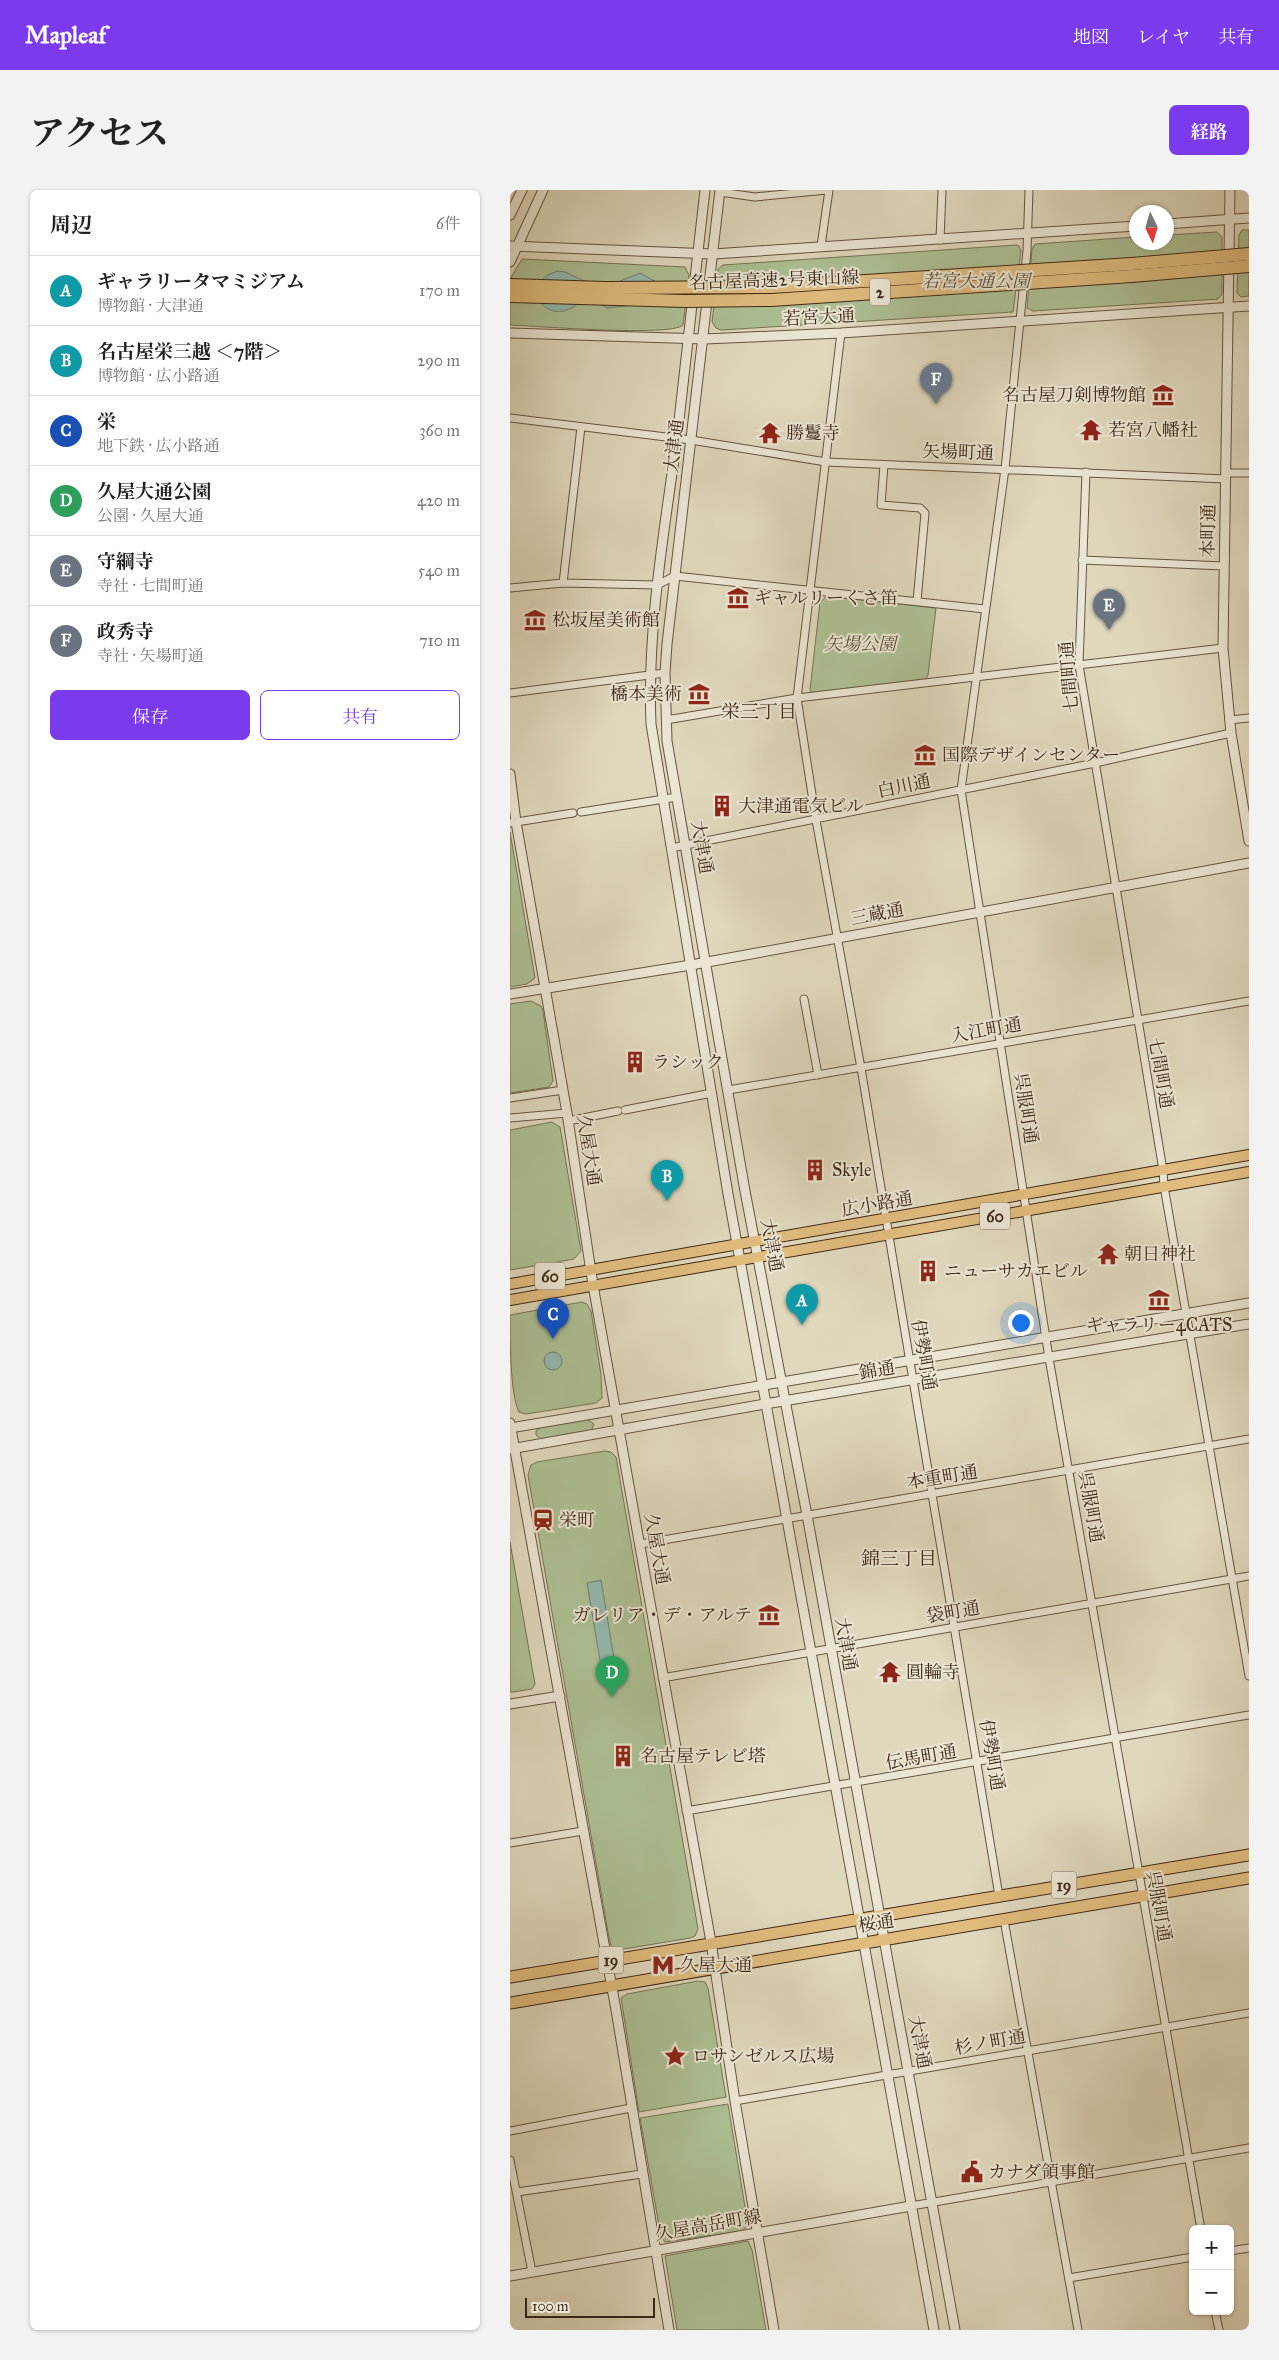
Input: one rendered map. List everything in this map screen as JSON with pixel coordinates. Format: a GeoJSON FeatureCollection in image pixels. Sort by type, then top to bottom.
{"type":"FeatureCollection","features":[{"type":"Feature","properties":{"kind":"highway","name":"名古屋高速2号東山線"},"geometry":{"type":"LineString","coordinates":[[510,285],[615,288],[771,287],[1131,264],[1249,254]]}},
{"type":"Feature","properties":{"kind":"highway","name":"名古屋高速2号東山線"},"geometry":{"type":"LineString","coordinates":[[510,296],[684,301],[771,300],[1132,276],[1249,266]]}},
{"type":"Feature","properties":{"kind":"highway","name":"桜通"},"geometry":{"type":"LineString","coordinates":[[510,1977],[711,1942],[1249,1854]]}},
{"type":"Feature","properties":{"kind":"highway","name":"桜通"},"geometry":{"type":"LineString","coordinates":[[510,2003],[715,1970],[864,1942],[1249,1878]]}},
{"type":"Feature","properties":{"kind":"main road","name":"広小路通"},"geometry":{"type":"LineString","coordinates":[[510,1284],[590,1268],[885,1220],[1249,1156]]}},
{"type":"Feature","properties":{"kind":"main road","name":"広小路通"},"geometry":{"type":"LineString","coordinates":[[510,1300],[1249,1172]]}},
{"type":"Feature","properties":{"kind":"street"},"geometry":{"type":"LineString","coordinates":[[510,215],[522,190]]}},
{"type":"Feature","properties":{"kind":"street"},"geometry":{"type":"LineString","coordinates":[[510,262],[514,246],[543,190]]}},
{"type":"Feature","properties":{"kind":"street","name":"大津通"},"geometry":{"type":"LineString","coordinates":[[705,190],[677,438],[657,585],[649,674],[651,724],[737,1243],[742,1260],[786,1519],[934,2330]]}},
{"type":"Feature","properties":{"kind":"street"},"geometry":{"type":"LineString","coordinates":[[720,191],[755,197],[773,193],[828,190],[821,246]]}},
{"type":"Feature","properties":{"kind":"street"},"geometry":{"type":"LineString","coordinates":[[940,240],[942,190]]}},
{"type":"Feature","properties":{"kind":"street","name":"呉服町通"},"geometry":{"type":"LineString","coordinates":[[1029,190],[1028,233],[1005,469],[961,790],[978,911],[1028,1210],[1046,1337],[1094,1603],[1142,1897],[1167,2027],[1200,2225]]}},
{"type":"Feature","properties":{"kind":"street","name":"本町通"},"geometry":{"type":"LineString","coordinates":[[1230,190],[1223,648],[1229,720],[1249,841]]}},
{"type":"Feature","properties":{"kind":"street","name":"大津通"},"geometry":{"type":"LineString","coordinates":[[720,191],[664,673],[667,741],[755,1241],[807,1515],[955,2330]]}},
{"type":"Feature","properties":{"kind":"street"},"geometry":{"type":"LineString","coordinates":[[1174,223],[1249,218]]}},
{"type":"Feature","properties":{"kind":"street"},"geometry":{"type":"LineString","coordinates":[[514,246],[712,254],[1129,226]]}},
{"type":"Feature","properties":{"kind":"street","name":"若宮大通"},"geometry":{"type":"LineString","coordinates":[[510,333],[704,339],[841,333],[1249,306]]}},
{"type":"Feature","properties":{"kind":"street","name":"伊勢町通"},"geometry":{"type":"LineString","coordinates":[[841,333],[797,698],[887,1234],[914,1380],[999,1896]]}},
{"type":"Feature","properties":{"kind":"street"},"geometry":{"type":"LineString","coordinates":[[510,418],[677,438]]}},
{"type":"Feature","properties":{"kind":"street"},"geometry":{"type":"LineString","coordinates":[[563,583],[581,427]]}},
{"type":"Feature","properties":{"kind":"street","name":"矢場町通"},"geometry":{"type":"LineString","coordinates":[[677,438],[826,462],[1226,476],[1249,473]]}},
{"type":"Feature","properties":{"kind":"street"},"geometry":{"type":"LineString","coordinates":[[884,465],[881,505],[920,508],[925,513],[916,601]]}},
{"type":"Feature","properties":{"kind":"street","name":"七間町通"},"geometry":{"type":"LineString","coordinates":[[1086,472],[1079,665],[1163,1170],[1164,1186],[1249,1676]]}},
{"type":"Feature","properties":{"kind":"street"},"geometry":{"type":"LineString","coordinates":[[1082,560],[1224,566]]}},
{"type":"Feature","properties":{"kind":"street"},"geometry":{"type":"LineString","coordinates":[[510,588],[563,583],[657,585],[675,576],[985,609]]}},
{"type":"Feature","properties":{"kind":"street"},"geometry":{"type":"LineString","coordinates":[[666,720],[797,698],[1223,648]]}},
{"type":"Feature","properties":{"kind":"street"},"geometry":{"type":"LineString","coordinates":[[510,693],[664,673]]}},
{"type":"Feature","properties":{"kind":"street"},"geometry":{"type":"LineString","coordinates":[[1229,720],[1249,718]]}},
{"type":"Feature","properties":{"kind":"street","name":"白川通"},"geometry":{"type":"LineString","coordinates":[[671,848],[1095,763],[1231,733]]}},
{"type":"Feature","properties":{"kind":"street","name":"久屋大通"},"geometry":{"type":"LineString","coordinates":[[510,774],[513,822],[546,990],[590,1268],[686,1812],[711,1942],[735,2101],[774,2330]]}},
{"type":"Feature","properties":{"kind":"street"},"geometry":{"type":"LineString","coordinates":[[581,812],[677,797]]}},
{"type":"Feature","properties":{"kind":"street"},"geometry":{"type":"LineString","coordinates":[[513,822],[573,813]]}},
{"type":"Feature","properties":{"kind":"street","name":"三蔵通"},"geometry":{"type":"LineString","coordinates":[[510,994],[546,990],[691,965],[978,911],[1249,863]]}},
{"type":"Feature","properties":{"kind":"street"},"geometry":{"type":"LineString","coordinates":[[804,999],[818,1075]]}},
{"type":"Feature","properties":{"kind":"street","name":"入江町通"},"geometry":{"type":"LineString","coordinates":[[728,1090],[1000,1042],[1249,1001]]}},
{"type":"Feature","properties":{"kind":"street"},"geometry":{"type":"LineString","coordinates":[[510,1098],[563,1090]]}},
{"type":"Feature","properties":{"kind":"street"},"geometry":{"type":"LineString","coordinates":[[510,1118],[567,1117],[621,1110],[712,1093]]}},
{"type":"Feature","properties":{"kind":"street","name":"錦通"},"geometry":{"type":"LineString","coordinates":[[510,1426],[782,1383],[1249,1303]]}},
{"type":"Feature","properties":{"kind":"street","name":"錦通"},"geometry":{"type":"LineString","coordinates":[[512,1449],[766,1404],[1249,1324]]}},
{"type":"Feature","properties":{"kind":"street"},"geometry":{"type":"LineString","coordinates":[[510,1426],[512,1449],[560,1696],[608,1961],[669,2330]]}},
{"type":"Feature","properties":{"kind":"street","name":"本重町通"},"geometry":{"type":"LineString","coordinates":[[640,1544],[1249,1439]]}},
{"type":"Feature","properties":{"kind":"street","name":"袋町通"},"geometry":{"type":"LineString","coordinates":[[662,1678],[1249,1576]]}},
{"type":"Feature","properties":{"kind":"street"},"geometry":{"type":"LineString","coordinates":[[510,1704],[560,1696]]}},
{"type":"Feature","properties":{"kind":"street","name":"伝馬町通"},"geometry":{"type":"LineString","coordinates":[[686,1812],[1249,1715]]}},
{"type":"Feature","properties":{"kind":"street"},"geometry":{"type":"LineString","coordinates":[[510,1843],[583,1831]]}},
{"type":"Feature","properties":{"kind":"street"},"geometry":{"type":"LineString","coordinates":[[1004,1920],[1078,2330]]}},
{"type":"Feature","properties":{"kind":"street","name":"杉ノ町通"},"geometry":{"type":"LineString","coordinates":[[735,2101],[1249,2013]]}},
{"type":"Feature","properties":{"kind":"street"},"geometry":{"type":"LineString","coordinates":[[510,2132],[631,2108]]}},
{"type":"Feature","properties":{"kind":"street"},"geometry":{"type":"LineString","coordinates":[[911,2206],[1249,2148]]}},
{"type":"Feature","properties":{"kind":"street"},"geometry":{"type":"LineString","coordinates":[[510,2160],[532,2272]]}},
{"type":"Feature","properties":{"kind":"street"},"geometry":{"type":"LineString","coordinates":[[517,2192],[642,2174]]}},
{"type":"Feature","properties":{"kind":"street","name":"久屋高岳町線"},"geometry":{"type":"LineString","coordinates":[[510,2276],[911,2206]]}},
{"type":"Feature","properties":{"kind":"street"},"geometry":{"type":"LineString","coordinates":[[1234,2250],[1249,2248]]}},
{"type":"Feature","properties":{"kind":"street"},"geometry":{"type":"LineString","coordinates":[[1069,2278],[1189,2259]]}},
{"type":"Feature","properties":{"kind":"street"},"geometry":{"type":"LineString","coordinates":[[1216,2315],[1219,2330]]}},
{"type":"Feature","properties":{"kind":"green space"},"geometry":{"type":"Polygon","coordinates":[[[1242,230],[1249,230],[1249,296],[1241,297],[1237,293],[1239,235],[1242,230]]]}},
{"type":"Feature","properties":{"kind":"green space","name":"若宮大通公園"},"geometry":{"type":"Polygon","coordinates":[[[1217,232],[1222,237],[1222,294],[1218,299],[1033,311],[1027,308],[1032,249],[1035,244],[1129,237],[1129,250],[1174,250],[1174,235],[1217,232]]]}},
{"type":"Feature","properties":{"kind":"green space","name":"若宮大通公園"},"geometry":{"type":"Polygon","coordinates":[[[1019,246],[1021,251],[1013,312],[721,330],[716,328],[712,322],[718,269],[723,265],[1019,246]]]}},
{"type":"Feature","properties":{"kind":"green space"},"geometry":{"type":"Polygon","coordinates":[[[522,259],[685,267],[689,275],[683,325],[673,328],[630,331],[510,325],[510,279],[522,259]]]}},
{"type":"Feature","properties":{"kind":"green space","name":"矢場公園"},"geometry":{"type":"Polygon","coordinates":[[[827,596],[936,608],[926,679],[813,694],[810,690],[820,602],[827,596]]]}},
{"type":"Feature","properties":{"kind":"green space"},"geometry":{"type":"Polygon","coordinates":[[[510,832],[535,978],[527,984],[510,987],[510,832]]]}},
{"type":"Feature","properties":{"kind":"green space"},"geometry":{"type":"Polygon","coordinates":[[[531,1001],[541,1006],[543,1011],[553,1081],[549,1087],[510,1093],[510,1004],[531,1001]]]}},
{"type":"Feature","properties":{"kind":"green space"},"geometry":{"type":"Polygon","coordinates":[[[552,1122],[560,1127],[581,1251],[574,1259],[510,1270],[510,1130],[552,1122]]]}},
{"type":"Feature","properties":{"kind":"green space"},"geometry":{"type":"Polygon","coordinates":[[[582,1302],[587,1304],[591,1311],[601,1375],[602,1398],[596,1403],[526,1414],[519,1412],[512,1379],[510,1315],[582,1302]]]}},
{"type":"Feature","properties":{"kind":"green space"},"geometry":{"type":"Polygon","coordinates":[[[587,1419],[594,1424],[591,1431],[542,1440],[536,1435],[536,1431],[541,1427],[587,1419]]]}},
{"type":"Feature","properties":{"kind":"green space"},"geometry":{"type":"Polygon","coordinates":[[[605,1451],[611,1452],[616,1457],[698,1929],[695,1936],[690,1938],[618,1950],[611,1946],[608,1932],[528,1475],[531,1465],[537,1462],[605,1451]]]}},
{"type":"Feature","properties":{"kind":"green space"},"geometry":{"type":"Polygon","coordinates":[[[510,1542],[535,1684],[532,1689],[513,1692],[510,1692],[510,1542]]]}},
{"type":"Feature","properties":{"kind":"green space","name":"ロサンゼルス広場"},"geometry":{"type":"Polygon","coordinates":[[[698,1981],[705,1982],[708,1988],[726,2097],[639,2112],[621,1998],[627,1994],[698,1981]]]}},
{"type":"Feature","properties":{"kind":"green space"},"geometry":{"type":"Polygon","coordinates":[[[728,2104],[748,2225],[742,2231],[665,2242],[661,2237],[640,2118],[728,2104]]]}},
{"type":"Feature","properties":{"kind":"green space"},"geometry":{"type":"Polygon","coordinates":[[[748,2241],[752,2250],[766,2330],[677,2330],[665,2256],[748,2241]]]}},
{"type":"Feature","properties":{"kind":"water"},"geometry":{"type":"Polygon","coordinates":[[[558,271],[565,272],[584,281],[613,284],[640,273],[658,283],[675,284],[674,307],[633,305],[607,308],[586,302],[578,303],[564,311],[551,310],[540,301],[541,281],[549,274],[558,271]]]}},
{"type":"Feature","properties":{"kind":"water"},"geometry":{"type":"Polygon","coordinates":[[[549,1352],[557,1352],[562,1357],[560,1368],[549,1370],[544,1365],[544,1357],[549,1352]]]}},
{"type":"Feature","properties":{"kind":"water"},"geometry":{"type":"Polygon","coordinates":[[[601,1580],[618,1682],[604,1684],[587,1583],[601,1580]]]}},
{"type":"Feature","properties":{"kind":"place","name":"名古屋刀剣博物館"},"geometry":{"type":"Point","coordinates":[1163,395]}},
{"type":"Feature","properties":{"kind":"place","name":"政秀寺"},"geometry":{"type":"Point","coordinates":[936,404]}},
{"type":"Feature","properties":{"kind":"place","name":"若宮八幡社"},"geometry":{"type":"Point","coordinates":[1091,430]}},
{"type":"Feature","properties":{"kind":"place","name":"勝鬘寺"},"geometry":{"type":"Point","coordinates":[770,433]}},
{"type":"Feature","properties":{"kind":"place","name":"ギャルリーくさ笛"},"geometry":{"type":"Point","coordinates":[738,598]}},
{"type":"Feature","properties":{"kind":"place","name":"松坂屋美術館"},"geometry":{"type":"Point","coordinates":[535,620]}},
{"type":"Feature","properties":{"kind":"place","name":"守綱寺"},"geometry":{"type":"Point","coordinates":[1109,630]}},
{"type":"Feature","properties":{"kind":"place","name":"橋本美術"},"geometry":{"type":"Point","coordinates":[699,694]}},
{"type":"Feature","properties":{"kind":"place","name":"国際デザインセンター"},"geometry":{"type":"Point","coordinates":[925,755]}},
{"type":"Feature","properties":{"kind":"place","name":"大津通電気ビル"},"geometry":{"type":"Point","coordinates":[722,806]}},
{"type":"Feature","properties":{"kind":"place","name":"ラシック"},"geometry":{"type":"Point","coordinates":[635,1062]}},
{"type":"Feature","properties":{"kind":"place","name":"Skyle"},"geometry":{"type":"Point","coordinates":[815,1170]}},
{"type":"Feature","properties":{"kind":"place","name":"名古屋栄三越 ＜7階＞"},"geometry":{"type":"Point","coordinates":[667,1201]}},
{"type":"Feature","properties":{"kind":"place","name":"朝日神社"},"geometry":{"type":"Point","coordinates":[1108,1254]}},
{"type":"Feature","properties":{"kind":"place","name":"ニューサカエビル"},"geometry":{"type":"Point","coordinates":[928,1271]}},
{"type":"Feature","properties":{"kind":"place","name":"ギャラリー4CATS"},"geometry":{"type":"Point","coordinates":[1159,1300]}},
{"type":"Feature","properties":{"kind":"place","name":"ギャラリータマミジアム"},"geometry":{"type":"Point","coordinates":[802,1325]}},
{"type":"Feature","properties":{"kind":"place","name":"栄"},"geometry":{"type":"Point","coordinates":[553,1339]}},
{"type":"Feature","properties":{"kind":"place","name":"栄町"},"geometry":{"type":"Point","coordinates":[543,1520]}},
{"type":"Feature","properties":{"kind":"place","name":"ガレリア・デ・アルテ"},"geometry":{"type":"Point","coordinates":[769,1615]}},
{"type":"Feature","properties":{"kind":"place","name":"圓輪寺"},"geometry":{"type":"Point","coordinates":[890,1672]}},
{"type":"Feature","properties":{"kind":"place","name":"久屋大通公園"},"geometry":{"type":"Point","coordinates":[612,1697]}},
{"type":"Feature","properties":{"kind":"place","name":"名古屋テレビ塔"},"geometry":{"type":"Point","coordinates":[623,1756]}},
{"type":"Feature","properties":{"kind":"place","name":"久屋大通"},"geometry":{"type":"Point","coordinates":[663,1965]}},
{"type":"Feature","properties":{"kind":"place","name":"ロサンゼルス広場"},"geometry":{"type":"Point","coordinates":[675,2056]}},
{"type":"Feature","properties":{"kind":"place","name":"カナダ領事館"},"geometry":{"type":"Point","coordinates":[972,2172]}},
{"type":"Feature","properties":{"kind":"district","name":"栄三丁目"},"geometry":{"type":"Point","coordinates":[759,711]}},
{"type":"Feature","properties":{"kind":"district","name":"錦三丁目"},"geometry":{"type":"Point","coordinates":[899,1558]}}]}
